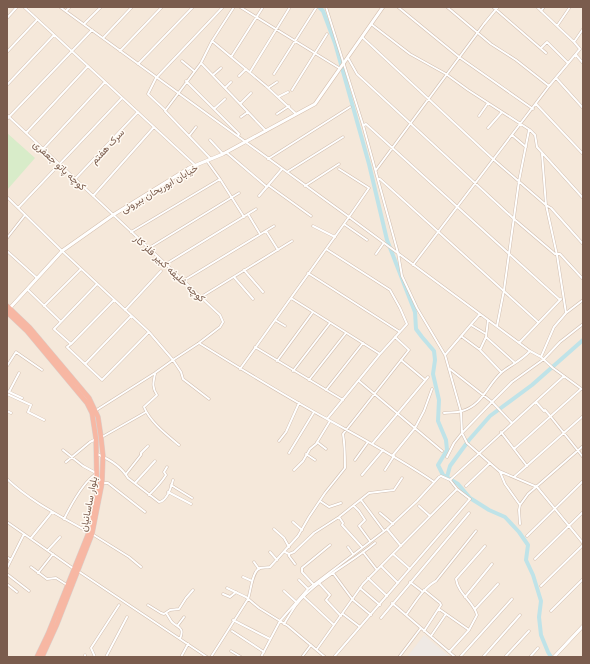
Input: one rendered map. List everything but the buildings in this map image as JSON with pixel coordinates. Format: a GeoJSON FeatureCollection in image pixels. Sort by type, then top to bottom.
{"type":"FeatureCollection","features":[{"type":"Feature","properties":{"kind":"highway","name":"بلوار ساسانیان"},"geometry":{"type":"LineString","coordinates":[[8,310],[94,412],[103,456],[102,483],[98,507],[57,624],[42,657]]}},
{"type":"Feature","properties":{"kind":"highway","name":"بلوار ساسانیان"},"geometry":{"type":"LineString","coordinates":[[90,533],[97,495],[97,454],[99,438]]}},
{"type":"Feature","properties":{"kind":"highway","name":"بلوار ساسانیان"},"geometry":{"type":"LineString","coordinates":[[37,657],[76,570]]}},
{"type":"Feature","properties":{"kind":"street"},"geometry":{"type":"LineString","coordinates":[[7,18],[17,7]]}},
{"type":"Feature","properties":{"kind":"street"},"geometry":{"type":"LineString","coordinates":[[24,7],[195,165]]}},
{"type":"Feature","properties":{"kind":"street"},"geometry":{"type":"LineString","coordinates":[[60,7],[519,343],[544,359],[552,368],[582,390],[514,449]]}},
{"type":"Feature","properties":{"kind":"street"},"geometry":{"type":"LineString","coordinates":[[66,11],[70,7]]}},
{"type":"Feature","properties":{"kind":"street"},"geometry":{"type":"LineString","coordinates":[[84,24],[101,7]]}},
{"type":"Feature","properties":{"kind":"street"},"geometry":{"type":"LineString","coordinates":[[102,38],[132,7]]}},
{"type":"Feature","properties":{"kind":"street"},"geometry":{"type":"LineString","coordinates":[[120,51],[162,7]]}},
{"type":"Feature","properties":{"kind":"street"},"geometry":{"type":"LineString","coordinates":[[138,64],[192,7]]}},
{"type":"Feature","properties":{"kind":"street"},"geometry":{"type":"LineString","coordinates":[[212,159],[148,94],[156,78],[223,7]]}},
{"type":"Feature","properties":{"kind":"street"},"geometry":{"type":"LineString","coordinates":[[165,111],[201,63],[212,41],[234,7]]}},
{"type":"Feature","properties":{"kind":"street"},"geometry":{"type":"LineString","coordinates":[[240,7],[315,54],[341,65]]}},
{"type":"Feature","properties":{"kind":"street"},"geometry":{"type":"LineString","coordinates":[[231,57],[263,7]]}},
{"type":"Feature","properties":{"kind":"street"},"geometry":{"type":"LineString","coordinates":[[250,72],[290,7]]}},
{"type":"Feature","properties":{"kind":"street"},"geometry":{"type":"LineString","coordinates":[[326,7],[341,65],[363,126],[376,170],[398,253],[402,276],[417,308],[439,347],[446,355],[461,412],[462,434],[468,444],[499,471],[536,487],[583,544],[541,586]]}},
{"type":"Feature","properties":{"kind":"street","name":"خیابان ابوریحان بیرونی"},"geometry":{"type":"LineString","coordinates":[[8,310],[62,251],[114,215],[189,168],[212,159],[246,142],[315,104],[383,7]]}},
{"type":"Feature","properties":{"kind":"street"},"geometry":{"type":"LineString","coordinates":[[398,7],[460,57],[533,109]]}},
{"type":"Feature","properties":{"kind":"street"},"geometry":{"type":"LineString","coordinates":[[447,7],[491,44],[516,60],[549,86]]}},
{"type":"Feature","properties":{"kind":"street"},"geometry":{"type":"LineString","coordinates":[[493,7],[546,53]]}},
{"type":"Feature","properties":{"kind":"street"},"geometry":{"type":"LineString","coordinates":[[376,170],[429,100],[446,74],[498,7]]}},
{"type":"Feature","properties":{"kind":"street"},"geometry":{"type":"LineString","coordinates":[[413,265],[549,86],[581,48],[537,7]]}},
{"type":"Feature","properties":{"kind":"street"},"geometry":{"type":"LineString","coordinates":[[542,11],[544,7]]}},
{"type":"Feature","properties":{"kind":"street"},"geometry":{"type":"LineString","coordinates":[[557,26],[570,7]]}},
{"type":"Feature","properties":{"kind":"street"},"geometry":{"type":"LineString","coordinates":[[274,74],[316,8]]}},
{"type":"Feature","properties":{"kind":"street"},"geometry":{"type":"LineString","coordinates":[[7,52],[37,20]]}},
{"type":"Feature","properties":{"kind":"street"},"geometry":{"type":"LineString","coordinates":[[371,24],[410,54],[446,74],[530,130],[535,135],[536,147],[583,198]]}},
{"type":"Feature","properties":{"kind":"street"},"geometry":{"type":"LineString","coordinates":[[574,42],[583,29]]}},
{"type":"Feature","properties":{"kind":"street"},"geometry":{"type":"LineString","coordinates":[[8,117],[92,30]]}},
{"type":"Feature","properties":{"kind":"street"},"geometry":{"type":"LineString","coordinates":[[292,90],[327,34]]}},
{"type":"Feature","properties":{"kind":"street"},"geometry":{"type":"LineString","coordinates":[[7,85],[54,35]]}},
{"type":"Feature","properties":{"kind":"street"},"geometry":{"type":"LineString","coordinates":[[362,37],[493,159],[551,208],[583,244]]}},
{"type":"Feature","properties":{"kind":"street"},"geometry":{"type":"LineString","coordinates":[[212,41],[250,72],[296,114]]}},
{"type":"Feature","properties":{"kind":"street"},"geometry":{"type":"LineString","coordinates":[[541,48],[547,42],[568,64]]}},
{"type":"Feature","properties":{"kind":"street"},"geometry":{"type":"LineString","coordinates":[[575,55],[583,64]]}},
{"type":"Feature","properties":{"kind":"street"},"geometry":{"type":"LineString","coordinates":[[348,58],[357,74],[514,219],[557,255],[560,254],[583,279]]}},
{"type":"Feature","properties":{"kind":"street"},"geometry":{"type":"LineString","coordinates":[[182,61],[194,71]]}},
{"type":"Feature","properties":{"kind":"street"},"geometry":{"type":"LineString","coordinates":[[201,63],[266,131]]}},
{"type":"Feature","properties":{"kind":"street"},"geometry":{"type":"LineString","coordinates":[[26,133],[88,66]]}},
{"type":"Feature","properties":{"kind":"street"},"geometry":{"type":"LineString","coordinates":[[213,76],[221,68]]}},
{"type":"Feature","properties":{"kind":"street"},"geometry":{"type":"LineString","coordinates":[[239,76],[246,70]]}},
{"type":"Feature","properties":{"kind":"street"},"geometry":{"type":"LineString","coordinates":[[556,78],[583,108]]}},
{"type":"Feature","properties":{"kind":"street"},"geometry":{"type":"LineString","coordinates":[[186,81],[239,134],[238,136]]}},
{"type":"Feature","properties":{"kind":"street"},"geometry":{"type":"LineString","coordinates":[[43,149],[105,82]]}},
{"type":"Feature","properties":{"kind":"street"},"geometry":{"type":"LineString","coordinates":[[225,88],[231,82]]}},
{"type":"Feature","properties":{"kind":"street"},"geometry":{"type":"LineString","coordinates":[[268,88],[277,82]]}},
{"type":"Feature","properties":{"kind":"street"},"geometry":{"type":"LineString","coordinates":[[278,98],[288,92]]}},
{"type":"Feature","properties":{"kind":"street"},"geometry":{"type":"LineString","coordinates":[[240,104],[251,93]]}},
{"type":"Feature","properties":{"kind":"street"},"geometry":{"type":"LineString","coordinates":[[18,208],[122,98]]}},
{"type":"Feature","properties":{"kind":"street"},"geometry":{"type":"LineString","coordinates":[[214,109],[225,99]]}},
{"type":"Feature","properties":{"kind":"street"},"geometry":{"type":"LineString","coordinates":[[479,116],[488,103]]}},
{"type":"Feature","properties":{"kind":"street"},"geometry":{"type":"LineString","coordinates":[[536,104],[583,154]]}},
{"type":"Feature","properties":{"kind":"street"},"geometry":{"type":"LineString","coordinates":[[277,114],[289,106]]}},
{"type":"Feature","properties":{"kind":"street"},"geometry":{"type":"LineString","coordinates":[[268,159],[350,107]]}},
{"type":"Feature","properties":{"kind":"street","name":"سرک هفتم"},"geometry":{"type":"LineString","coordinates":[[75,179],[138,112]]}},
{"type":"Feature","properties":{"kind":"street"},"geometry":{"type":"LineString","coordinates":[[241,117],[248,112]]}},
{"type":"Feature","properties":{"kind":"street"},"geometry":{"type":"LineString","coordinates":[[488,128],[502,112]]}},
{"type":"Feature","properties":{"kind":"street","name":"کوچه پاتو جعفری"},"geometry":{"type":"LineString","coordinates":[[8,117],[114,215]]}},
{"type":"Feature","properties":{"kind":"street"},"geometry":{"type":"LineString","coordinates":[[363,126],[366,124],[560,300]]}},
{"type":"Feature","properties":{"kind":"street"},"geometry":{"type":"LineString","coordinates":[[93,196],[154,127]]}},
{"type":"Feature","properties":{"kind":"street"},"geometry":{"type":"LineString","coordinates":[[189,136],[196,127]]}},
{"type":"Feature","properties":{"kind":"street"},"geometry":{"type":"LineString","coordinates":[[497,326],[504,290],[519,181],[530,130]]}},
{"type":"Feature","properties":{"kind":"street"},"geometry":{"type":"LineString","coordinates":[[512,135],[526,147]]}},
{"type":"Feature","properties":{"kind":"street"},"geometry":{"type":"LineString","coordinates":[[287,172],[343,137]]}},
{"type":"Feature","properties":{"kind":"street"},"geometry":{"type":"LineString","coordinates":[[210,140],[224,153],[311,216]]}},
{"type":"Feature","properties":{"kind":"street"},"geometry":{"type":"LineString","coordinates":[[542,153],[546,205],[557,255],[566,313]]}},
{"type":"Feature","properties":{"kind":"street"},"geometry":{"type":"LineString","coordinates":[[207,161],[244,217]]}},
{"type":"Feature","properties":{"kind":"street"},"geometry":{"type":"LineString","coordinates":[[305,186],[339,164]]}},
{"type":"Feature","properties":{"kind":"street"},"geometry":{"type":"LineString","coordinates":[[259,196],[282,169]]}},
{"type":"Feature","properties":{"kind":"street"},"geometry":{"type":"LineString","coordinates":[[240,369],[369,188],[339,169]]}},
{"type":"Feature","properties":{"kind":"street"},"geometry":{"type":"LineString","coordinates":[[131,232],[220,179]]}},
{"type":"Feature","properties":{"kind":"street"},"geometry":{"type":"LineString","coordinates":[[378,179],[380,179],[538,322]]}},
{"type":"Feature","properties":{"kind":"street"},"geometry":{"type":"LineString","coordinates":[[149,248],[239,193]]}},
{"type":"Feature","properties":{"kind":"street"},"geometry":{"type":"LineString","coordinates":[[8,198],[62,251],[149,332],[173,360],[181,372],[183,379],[209,399]]}},
{"type":"Feature","properties":{"kind":"street"},"geometry":{"type":"LineString","coordinates":[[7,202],[8,198]]}},
{"type":"Feature","properties":{"kind":"street"},"geometry":{"type":"LineString","coordinates":[[166,264],[256,209]]}},
{"type":"Feature","properties":{"kind":"street"},"geometry":{"type":"LineString","coordinates":[[248,214],[260,234]]}},
{"type":"Feature","properties":{"kind":"street"},"geometry":{"type":"LineString","coordinates":[[7,238],[25,215]]}},
{"type":"Feature","properties":{"kind":"street","name":"کوچه خلیفه کبیر فلز کار"},"geometry":{"type":"LineString","coordinates":[[114,215],[220,315],[223,322],[220,327],[199,343]]}},
{"type":"Feature","properties":{"kind":"street"},"geometry":{"type":"LineString","coordinates":[[344,224],[367,240]]}},
{"type":"Feature","properties":{"kind":"street"},"geometry":{"type":"LineString","coordinates":[[183,281],[274,226]]}},
{"type":"Feature","properties":{"kind":"street"},"geometry":{"type":"LineString","coordinates":[[313,226],[335,237]]}},
{"type":"Feature","properties":{"kind":"street"},"geometry":{"type":"LineString","coordinates":[[266,231],[278,250]]}},
{"type":"Feature","properties":{"kind":"street"},"geometry":{"type":"LineString","coordinates":[[201,297],[292,241]]}},
{"type":"Feature","properties":{"kind":"street"},"geometry":{"type":"LineString","coordinates":[[376,254],[383,244]]}},
{"type":"Feature","properties":{"kind":"street"},"geometry":{"type":"LineString","coordinates":[[326,249],[390,290],[407,324],[380,354],[327,419]]}},
{"type":"Feature","properties":{"kind":"street"},"geometry":{"type":"LineString","coordinates":[[7,251],[37,278]]}},
{"type":"Feature","properties":{"kind":"street"},"geometry":{"type":"LineString","coordinates":[[44,306],[81,269]]}},
{"type":"Feature","properties":{"kind":"street"},"geometry":{"type":"LineString","coordinates":[[244,270],[263,292]]}},
{"type":"Feature","properties":{"kind":"street"},"geometry":{"type":"LineString","coordinates":[[125,310],[161,271]]}},
{"type":"Feature","properties":{"kind":"street"},"geometry":{"type":"LineString","coordinates":[[308,273],[400,332]]}},
{"type":"Feature","properties":{"kind":"street"},"geometry":{"type":"LineString","coordinates":[[234,277],[253,298]]}},
{"type":"Feature","properties":{"kind":"street"},"geometry":{"type":"LineString","coordinates":[[70,344],[54,329],[98,284]]}},
{"type":"Feature","properties":{"kind":"street"},"geometry":{"type":"LineString","coordinates":[[27,288],[60,322]]}},
{"type":"Feature","properties":{"kind":"street"},"geometry":{"type":"LineString","coordinates":[[291,298],[380,354]]}},
{"type":"Feature","properties":{"kind":"street"},"geometry":{"type":"LineString","coordinates":[[519,343],[563,298]]}},
{"type":"Feature","properties":{"kind":"street"},"geometry":{"type":"LineString","coordinates":[[114,300],[67,348],[102,380],[149,332]]}},
{"type":"Feature","properties":{"kind":"street"},"geometry":{"type":"LineString","coordinates":[[541,357],[554,327],[566,313],[583,300]]}},
{"type":"Feature","properties":{"kind":"street"},"geometry":{"type":"LineString","coordinates":[[277,361],[313,312]]}},
{"type":"Feature","properties":{"kind":"street"},"geometry":{"type":"LineString","coordinates":[[446,355],[480,314]]}},
{"type":"Feature","properties":{"kind":"street"},"geometry":{"type":"LineString","coordinates":[[85,364],[131,316]]}},
{"type":"Feature","properties":{"kind":"street"},"geometry":{"type":"LineString","coordinates":[[275,320],[285,326]]}},
{"type":"Feature","properties":{"kind":"street"},"geometry":{"type":"LineString","coordinates":[[480,350],[486,337],[488,320]]}},
{"type":"Feature","properties":{"kind":"street"},"geometry":{"type":"LineString","coordinates":[[294,371],[330,323]]}},
{"type":"Feature","properties":{"kind":"street"},"geometry":{"type":"LineString","coordinates":[[447,457],[454,443],[512,382],[544,359],[560,342],[583,324]]}},
{"type":"Feature","properties":{"kind":"street"},"geometry":{"type":"LineString","coordinates":[[471,325],[486,334]]}},
{"type":"Feature","properties":{"kind":"street"},"geometry":{"type":"LineString","coordinates":[[309,380],[346,333]]}},
{"type":"Feature","properties":{"kind":"street"},"geometry":{"type":"LineString","coordinates":[[461,336],[480,350],[502,373]]}},
{"type":"Feature","properties":{"kind":"street"},"geometry":{"type":"LineString","coordinates":[[211,657],[233,620],[248,599],[253,576],[259,569],[270,567],[285,552],[345,468],[345,445],[342,434],[409,350],[396,337]]}},
{"type":"Feature","properties":{"kind":"street"},"geometry":{"type":"LineString","coordinates":[[486,337],[515,363]]}},
{"type":"Feature","properties":{"kind":"street"},"geometry":{"type":"LineString","coordinates":[[94,412],[199,343],[240,369],[314,412],[394,456],[434,482]]}},
{"type":"Feature","properties":{"kind":"street"},"geometry":{"type":"LineString","coordinates":[[326,390],[363,343]]}},
{"type":"Feature","properties":{"kind":"street"},"geometry":{"type":"LineString","coordinates":[[255,347],[343,400]]}},
{"type":"Feature","properties":{"kind":"street"},"geometry":{"type":"LineString","coordinates":[[444,412],[461,412],[473,407],[484,396],[502,373],[524,358],[530,351]]}},
{"type":"Feature","properties":{"kind":"street"},"geometry":{"type":"LineString","coordinates":[[7,366],[16,352],[42,370]]}},
{"type":"Feature","properties":{"kind":"street"},"geometry":{"type":"LineString","coordinates":[[401,360],[425,380]]}},
{"type":"Feature","properties":{"kind":"street"},"geometry":{"type":"LineString","coordinates":[[449,368],[492,402],[512,423]]}},
{"type":"Feature","properties":{"kind":"street"},"geometry":{"type":"LineString","coordinates":[[8,392],[19,373]]}},
{"type":"Feature","properties":{"kind":"street"},"geometry":{"type":"LineString","coordinates":[[155,373],[153,390],[157,395],[144,407],[146,412],[168,436],[179,445]]}},
{"type":"Feature","properties":{"kind":"street"},"geometry":{"type":"LineString","coordinates":[[372,444],[428,376]]}},
{"type":"Feature","properties":{"kind":"street"},"geometry":{"type":"LineString","coordinates":[[450,480],[564,376]]}},
{"type":"Feature","properties":{"kind":"street"},"geometry":{"type":"LineString","coordinates":[[359,381],[442,451]]}},
{"type":"Feature","properties":{"kind":"street"},"geometry":{"type":"LineString","coordinates":[[385,470],[415,428],[424,411],[432,389]]}},
{"type":"Feature","properties":{"kind":"street"},"geometry":{"type":"LineString","coordinates":[[8,392],[22,398]]}},
{"type":"Feature","properties":{"kind":"street"},"geometry":{"type":"LineString","coordinates":[[8,392],[31,405],[28,412],[44,420]]}},
{"type":"Feature","properties":{"kind":"street"},"geometry":{"type":"LineString","coordinates":[[536,402],[551,417],[583,457]]}},
{"type":"Feature","properties":{"kind":"street"},"geometry":{"type":"LineString","coordinates":[[279,441],[286,432],[299,403]]}},
{"type":"Feature","properties":{"kind":"street"},"geometry":{"type":"LineString","coordinates":[[7,411],[11,413]]}},
{"type":"Feature","properties":{"kind":"street"},"geometry":{"type":"LineString","coordinates":[[66,462],[90,442],[146,412]]}},
{"type":"Feature","properties":{"kind":"street"},"geometry":{"type":"LineString","coordinates":[[289,453],[314,412]]}},
{"type":"Feature","properties":{"kind":"street"},"geometry":{"type":"LineString","coordinates":[[514,477],[583,416]]}},
{"type":"Feature","properties":{"kind":"street"},"geometry":{"type":"LineString","coordinates":[[294,470],[303,461],[306,454],[317,442],[330,421]]}},
{"type":"Feature","properties":{"kind":"street"},"geometry":{"type":"LineString","coordinates":[[501,432],[527,466]]}},
{"type":"Feature","properties":{"kind":"street"},"geometry":{"type":"LineString","coordinates":[[317,442],[326,449]]}},
{"type":"Feature","properties":{"kind":"street"},"geometry":{"type":"LineString","coordinates":[[355,460],[368,442]]}},
{"type":"Feature","properties":{"kind":"street"},"geometry":{"type":"LineString","coordinates":[[126,474],[141,455],[141,452],[148,446]]}},
{"type":"Feature","properties":{"kind":"street"},"geometry":{"type":"LineString","coordinates":[[520,524],[520,506],[528,494],[583,446]]}},
{"type":"Feature","properties":{"kind":"street"},"geometry":{"type":"LineString","coordinates":[[63,450],[87,468],[97,473],[91,478],[75,499],[64,519]]}},
{"type":"Feature","properties":{"kind":"street"},"geometry":{"type":"LineString","coordinates":[[362,475],[383,450]]}},
{"type":"Feature","properties":{"kind":"street"},"geometry":{"type":"LineString","coordinates":[[97,454],[107,458],[155,500],[161,502],[168,492],[173,480]]}},
{"type":"Feature","properties":{"kind":"street"},"geometry":{"type":"LineString","coordinates":[[306,454],[315,460]]}},
{"type":"Feature","properties":{"kind":"street"},"geometry":{"type":"LineString","coordinates":[[135,484],[155,461]]}},
{"type":"Feature","properties":{"kind":"street"},"geometry":{"type":"LineString","coordinates":[[466,486],[490,463]]}},
{"type":"Feature","properties":{"kind":"street"},"geometry":{"type":"LineString","coordinates":[[149,495],[157,488],[166,475],[164,472],[166,467]]}},
{"type":"Feature","properties":{"kind":"street"},"geometry":{"type":"LineString","coordinates":[[499,471],[505,484],[520,506]]}},
{"type":"Feature","properties":{"kind":"street"},"geometry":{"type":"LineString","coordinates":[[261,657],[280,621],[308,589],[319,583],[353,554],[393,524],[418,501],[440,476],[450,480],[457,489],[470,500],[334,657]]}},
{"type":"Feature","properties":{"kind":"street"},"geometry":{"type":"LineString","coordinates":[[289,554],[294,552],[314,533],[339,517],[370,493],[394,490],[402,478]]}},
{"type":"Feature","properties":{"kind":"street"},"geometry":{"type":"LineString","coordinates":[[7,479],[23,493],[52,512],[129,557],[141,567]]}},
{"type":"Feature","properties":{"kind":"street"},"geometry":{"type":"LineString","coordinates":[[528,536],[583,481]]}},
{"type":"Feature","properties":{"kind":"street"},"geometry":{"type":"LineString","coordinates":[[102,483],[108,483],[145,512]]}},
{"type":"Feature","properties":{"kind":"street"},"geometry":{"type":"LineString","coordinates":[[171,485],[192,498]]}},
{"type":"Feature","properties":{"kind":"street"},"geometry":{"type":"LineString","coordinates":[[316,649],[368,578],[457,489]]}},
{"type":"Feature","properties":{"kind":"street"},"geometry":{"type":"LineString","coordinates":[[168,492],[191,504]]}},
{"type":"Feature","properties":{"kind":"street"},"geometry":{"type":"LineString","coordinates":[[361,500],[384,531]]}},
{"type":"Feature","properties":{"kind":"street"},"geometry":{"type":"LineString","coordinates":[[320,501],[328,507],[341,503]]}},
{"type":"Feature","properties":{"kind":"street"},"geometry":{"type":"LineString","coordinates":[[354,506],[364,520],[359,526],[370,541]]}},
{"type":"Feature","properties":{"kind":"street"},"geometry":{"type":"LineString","coordinates":[[420,506],[430,516]]}},
{"type":"Feature","properties":{"kind":"street"},"geometry":{"type":"LineString","coordinates":[[31,538],[52,512]]}},
{"type":"Feature","properties":{"kind":"street"},"geometry":{"type":"LineString","coordinates":[[535,559],[583,512]]}},
{"type":"Feature","properties":{"kind":"street"},"geometry":{"type":"LineString","coordinates":[[380,513],[393,524]]}},
{"type":"Feature","properties":{"kind":"street"},"geometry":{"type":"LineString","coordinates":[[381,618],[392,603],[469,514]]}},
{"type":"Feature","properties":{"kind":"street"},"geometry":{"type":"LineString","coordinates":[[339,517],[343,523],[342,525],[362,547]]}},
{"type":"Feature","properties":{"kind":"street"},"geometry":{"type":"LineString","coordinates":[[7,522],[207,657]]}},
{"type":"Feature","properties":{"kind":"street"},"geometry":{"type":"LineString","coordinates":[[294,522],[302,530]]}},
{"type":"Feature","properties":{"kind":"street"},"geometry":{"type":"LineString","coordinates":[[274,529],[283,536],[289,547]]}},
{"type":"Feature","properties":{"kind":"street"},"geometry":{"type":"LineString","coordinates":[[387,529],[401,546]]}},
{"type":"Feature","properties":{"kind":"street"},"geometry":{"type":"LineString","coordinates":[[406,614],[431,583],[436,581],[476,531]]}},
{"type":"Feature","properties":{"kind":"street"},"geometry":{"type":"LineString","coordinates":[[7,568],[24,534]]}},
{"type":"Feature","properties":{"kind":"street"},"geometry":{"type":"LineString","coordinates":[[48,550],[60,537]]}},
{"type":"Feature","properties":{"kind":"street"},"geometry":{"type":"LineString","coordinates":[[284,624],[296,605],[313,586],[375,543]]}},
{"type":"Feature","properties":{"kind":"street"},"geometry":{"type":"LineString","coordinates":[[313,586],[302,572],[302,568],[330,545]]}},
{"type":"Feature","properties":{"kind":"street"},"geometry":{"type":"LineString","coordinates":[[450,652],[469,630],[477,615],[475,609],[464,597],[457,582],[457,577],[485,546]]}},
{"type":"Feature","properties":{"kind":"street"},"geometry":{"type":"LineString","coordinates":[[348,547],[353,554]]}},
{"type":"Feature","properties":{"kind":"street"},"geometry":{"type":"LineString","coordinates":[[270,552],[277,560]]}},
{"type":"Feature","properties":{"kind":"street"},"geometry":{"type":"LineString","coordinates":[[285,552],[289,554],[295,564]]}},
{"type":"Feature","properties":{"kind":"street"},"geometry":{"type":"LineString","coordinates":[[364,552],[377,570]]}},
{"type":"Feature","properties":{"kind":"street"},"geometry":{"type":"LineString","coordinates":[[38,573],[54,554]]}},
{"type":"Feature","properties":{"kind":"street"},"geometry":{"type":"LineString","coordinates":[[393,554],[410,570]]}},
{"type":"Feature","properties":{"kind":"street"},"geometry":{"type":"LineString","coordinates":[[7,557],[10,560]]}},
{"type":"Feature","properties":{"kind":"street"},"geometry":{"type":"LineString","coordinates":[[254,562],[259,569]]}},
{"type":"Feature","properties":{"kind":"street"},"geometry":{"type":"LineString","coordinates":[[464,597],[492,564]]}},
{"type":"Feature","properties":{"kind":"street"},"geometry":{"type":"LineString","coordinates":[[381,566],[398,583]]}},
{"type":"Feature","properties":{"kind":"street"},"geometry":{"type":"LineString","coordinates":[[32,567],[47,579],[56,578],[68,585]]}},
{"type":"Feature","properties":{"kind":"street"},"geometry":{"type":"LineString","coordinates":[[332,572],[353,600],[371,615]]}},
{"type":"Feature","properties":{"kind":"street"},"geometry":{"type":"LineString","coordinates":[[7,574],[29,591]]}},
{"type":"Feature","properties":{"kind":"street"},"geometry":{"type":"LineString","coordinates":[[243,577],[252,581]]}},
{"type":"Feature","properties":{"kind":"street"},"geometry":{"type":"LineString","coordinates":[[368,578],[387,596]]}},
{"type":"Feature","properties":{"kind":"street"},"geometry":{"type":"LineString","coordinates":[[552,611],[583,579]]}},
{"type":"Feature","properties":{"kind":"street"},"geometry":{"type":"LineString","coordinates":[[300,580],[308,589]]}},
{"type":"Feature","properties":{"kind":"street"},"geometry":{"type":"LineString","coordinates":[[410,582],[440,602],[441,605],[424,630]]}},
{"type":"Feature","properties":{"kind":"street"},"geometry":{"type":"LineString","coordinates":[[319,583],[330,595],[326,600],[342,615],[360,628]]}},
{"type":"Feature","properties":{"kind":"street"},"geometry":{"type":"LineString","coordinates":[[7,584],[17,592]]}},
{"type":"Feature","properties":{"kind":"street"},"geometry":{"type":"LineString","coordinates":[[475,609],[498,584]]}},
{"type":"Feature","properties":{"kind":"street"},"geometry":{"type":"LineString","coordinates":[[227,588],[248,599],[280,621],[325,657]]}},
{"type":"Feature","properties":{"kind":"street"},"geometry":{"type":"LineString","coordinates":[[360,588],[380,605]]}},
{"type":"Feature","properties":{"kind":"street"},"geometry":{"type":"LineString","coordinates":[[148,605],[161,613],[178,609],[193,590]]}},
{"type":"Feature","properties":{"kind":"street"},"geometry":{"type":"LineString","coordinates":[[284,591],[296,602]]}},
{"type":"Feature","properties":{"kind":"street"},"geometry":{"type":"LineString","coordinates":[[223,594],[230,597],[236,592]]}},
{"type":"Feature","properties":{"kind":"street"},"geometry":{"type":"LineString","coordinates":[[304,597],[334,625]]}},
{"type":"Feature","properties":{"kind":"street"},"geometry":{"type":"LineString","coordinates":[[460,657],[512,599]]}},
{"type":"Feature","properties":{"kind":"street"},"geometry":{"type":"LineString","coordinates":[[392,603],[455,657]]}},
{"type":"Feature","properties":{"kind":"street"},"geometry":{"type":"LineString","coordinates":[[95,657],[91,648],[118,605]]}},
{"type":"Feature","properties":{"kind":"street"},"geometry":{"type":"LineString","coordinates":[[439,609],[469,630]]}},
{"type":"Feature","properties":{"kind":"street"},"geometry":{"type":"LineString","coordinates":[[166,613],[172,623],[178,625],[182,632],[180,639]]}},
{"type":"Feature","properties":{"kind":"street"},"geometry":{"type":"LineString","coordinates":[[431,636],[446,614]]}},
{"type":"Feature","properties":{"kind":"street"},"geometry":{"type":"LineString","coordinates":[[482,657],[520,615]]}},
{"type":"Feature","properties":{"kind":"street"},"geometry":{"type":"LineString","coordinates":[[106,657],[127,617]]}},
{"type":"Feature","properties":{"kind":"street"},"geometry":{"type":"LineString","coordinates":[[178,625],[184,617]]}},
{"type":"Feature","properties":{"kind":"street"},"geometry":{"type":"LineString","coordinates":[[233,620],[270,639]]}},
{"type":"Feature","properties":{"kind":"street"},"geometry":{"type":"LineString","coordinates":[[554,657],[583,626]]}},
{"type":"Feature","properties":{"kind":"street"},"geometry":{"type":"LineString","coordinates":[[399,657],[421,628]]}},
{"type":"Feature","properties":{"kind":"street"},"geometry":{"type":"LineString","coordinates":[[232,631],[264,652]]}},
{"type":"Feature","properties":{"kind":"street"},"geometry":{"type":"LineString","coordinates":[[505,657],[529,631]]}},
{"type":"Feature","properties":{"kind":"street"},"geometry":{"type":"LineString","coordinates":[[181,657],[188,644]]}},
{"type":"Feature","properties":{"kind":"street"},"geometry":{"type":"LineString","coordinates":[[302,657],[311,645]]}},
{"type":"Feature","properties":{"kind":"street"},"geometry":{"type":"LineString","coordinates":[[530,657],[538,648]]}},
{"type":"Feature","properties":{"kind":"street"},"geometry":{"type":"LineString","coordinates":[[231,651],[241,657]]}},
{"type":"Feature","properties":{"kind":"shaded area"},"geometry":{"type":"Polygon","coordinates":[[[7,7],[583,7],[583,657],[7,657],[7,7]]]}},
{"type":"Feature","properties":{"kind":"shaded area"},"geometry":{"type":"Polygon","coordinates":[[[424,635],[450,657],[407,657],[424,635]]]}},
{"type":"Feature","properties":{"kind":"green space"},"geometry":{"type":"Polygon","coordinates":[[[7,133],[35,158],[7,190],[7,133]]]}},
{"type":"Feature","properties":{"kind":"waterway"},"geometry":{"type":"LineString","coordinates":[[319,7],[323,11],[335,43],[369,164],[387,240],[415,312],[416,329],[434,351],[435,360],[433,374],[439,400],[438,421],[446,440],[447,450],[438,465],[443,475],[458,484],[470,498],[489,510],[505,517],[519,532],[528,545],[526,560],[533,575],[541,601],[539,617],[541,635],[551,657]]}},
{"type":"Feature","properties":{"kind":"waterway"},"geometry":{"type":"LineString","coordinates":[[447,477],[450,466],[469,440],[490,416],[532,385],[583,340]]}}]}
